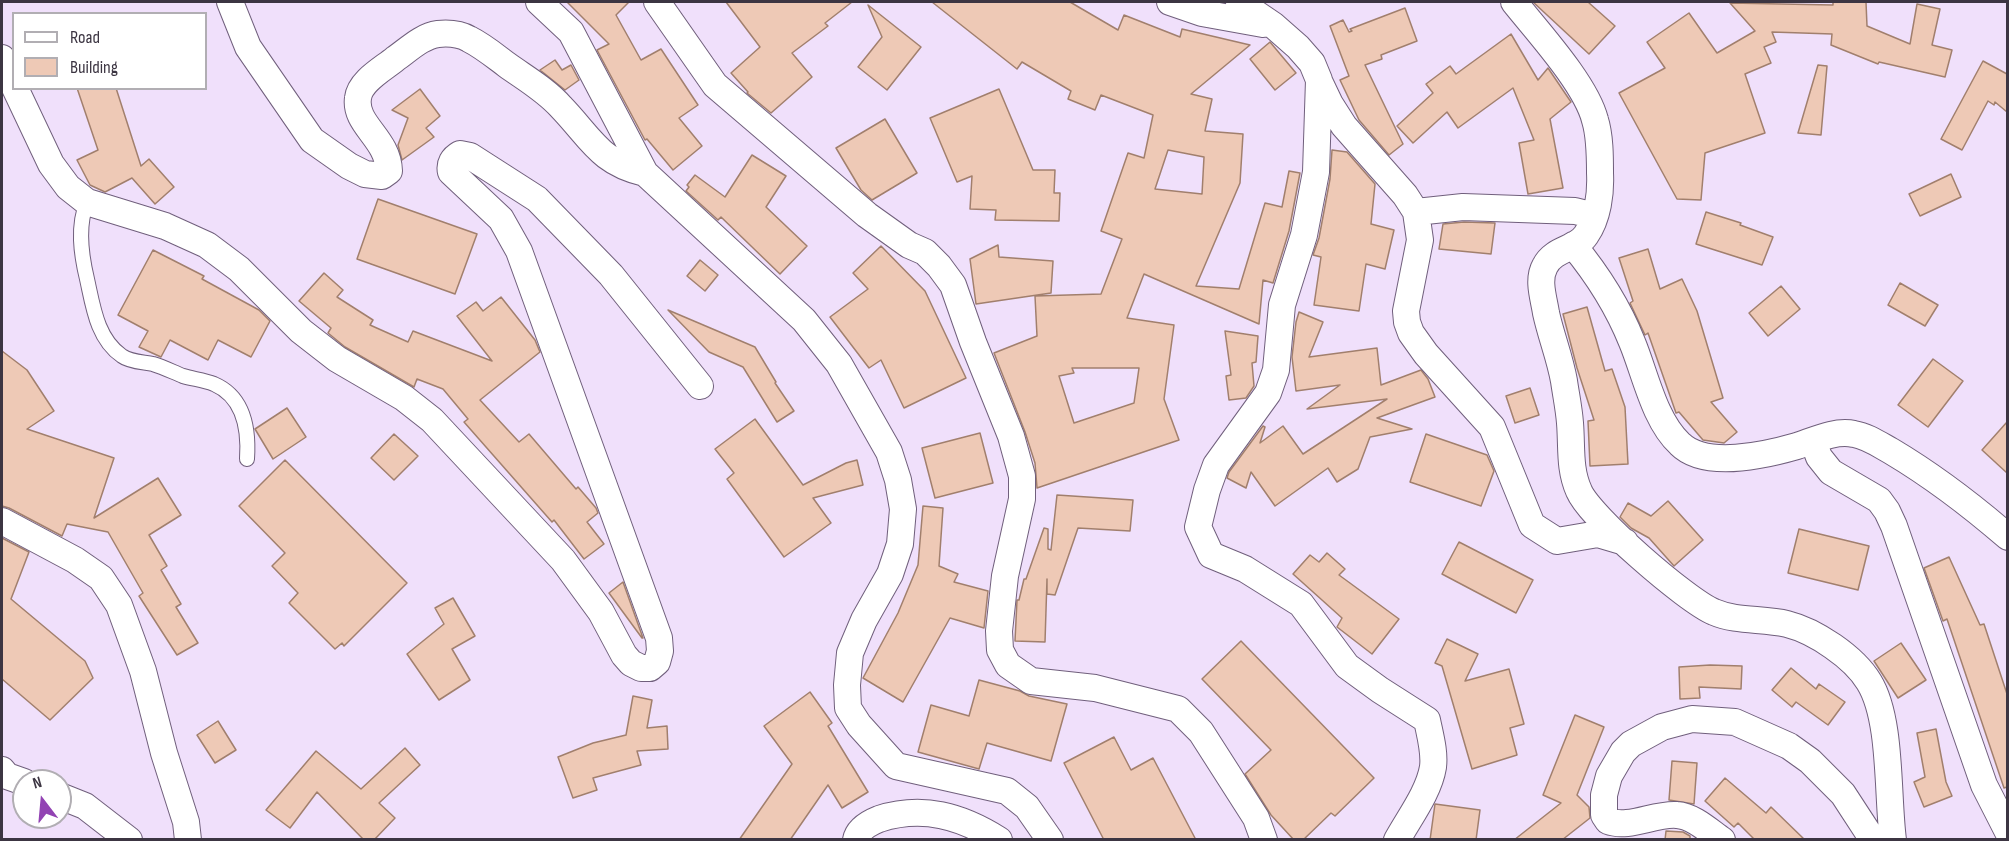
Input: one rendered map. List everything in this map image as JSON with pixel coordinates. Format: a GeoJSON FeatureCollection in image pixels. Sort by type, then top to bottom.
{"type":"FeatureCollection","features":[{"type":"Feature","properties":{"kind":"street"},"geometry":{"type":"LineString","coordinates":[[230,2],[248,46],[312,140],[330,154],[365,174],[382,176],[389,171],[389,158],[360,117],[357,100],[361,88],[424,38],[437,34],[450,34],[469,39],[485,48],[560,105],[602,154],[630,170],[645,173]]}},
{"type":"Feature","properties":{"kind":"street"},"geometry":{"type":"LineString","coordinates":[[539,2],[571,32],[645,173],[804,320],[839,364],[889,452],[898,480],[903,508],[900,544],[890,574],[864,620],[850,653],[847,685],[848,708],[859,725],[896,766],[1007,791],[1027,807],[1050,840]]}},
{"type":"Feature","properties":{"kind":"street"},"geometry":{"type":"LineString","coordinates":[[657,2],[715,85],[867,215],[909,244],[925,252],[953,285],[1011,436],[1022,476],[1022,499],[1005,576],[999,631],[1000,650],[1008,665],[1031,681],[1095,688],[1178,710],[1201,732],[1256,818],[1264,840]]}},
{"type":"Feature","properties":{"kind":"street"},"geometry":{"type":"LineString","coordinates":[[1170,2],[1202,13],[1273,25]]}},
{"type":"Feature","properties":{"kind":"street"},"geometry":{"type":"LineString","coordinates":[[1239,2],[1273,25],[1312,63],[1330,104],[1344,126],[1405,195],[1416,212],[1420,240],[1406,311],[1411,333],[1426,354],[1492,427],[1532,525],[1557,541],[1598,534],[1625,542]]}},
{"type":"Feature","properties":{"kind":"street"},"geometry":{"type":"LineString","coordinates":[[1514,2],[1575,80],[1595,120],[1601,191],[1595,216],[1586,237],[1556,253],[1544,267],[1541,287],[1563,378],[1570,423],[1572,474],[1580,495],[1625,542],[1692,600],[1714,612],[1732,617],[1786,624],[1815,634],[1853,663],[1869,681],[1884,726],[1893,840]]}},
{"type":"Feature","properties":{"kind":"street"},"geometry":{"type":"LineString","coordinates":[[2,58],[12,82]]}},
{"type":"Feature","properties":{"kind":"street"},"geometry":{"type":"LineString","coordinates":[[1319,81],[1316,172],[1304,235],[1282,306],[1276,370],[1268,393],[1216,465],[1198,527],[1211,555],[1245,569],[1300,604],[1347,666],[1427,720],[1433,770],[1424,792],[1397,840]]}},
{"type":"Feature","properties":{"kind":"street"},"geometry":{"type":"LineString","coordinates":[[15,90],[51,164],[68,187],[87,202],[165,226],[207,245],[239,269],[301,331],[337,359],[404,398],[432,420],[563,560],[600,612],[624,655],[631,663],[641,668],[650,668],[657,662],[660,651],[659,638],[519,251],[501,219],[454,176],[450,168],[453,160],[460,154],[470,156],[537,199],[611,275],[700,386]]}},
{"type":"Feature","properties":{"kind":"street"},"geometry":{"type":"LineString","coordinates":[[1416,212],[1463,207],[1575,211],[1595,216]]}},
{"type":"Feature","properties":{"kind":"street"},"geometry":{"type":"LineString","coordinates":[[1573,245],[1586,260],[1618,313],[1632,342],[1655,403],[1666,426],[1680,444],[1697,455],[1715,459],[1794,447],[1833,434],[1855,434],[1878,444],[1974,508],[2007,537]]}},
{"type":"Feature","properties":{"kind":"street"},"geometry":{"type":"LineString","coordinates":[[1813,441],[1819,457],[1831,472],[1879,500],[1887,511],[1984,785],[2007,832]]}},
{"type":"Feature","properties":{"kind":"street"},"geometry":{"type":"LineString","coordinates":[[2,521],[75,560],[101,578],[119,605],[143,671],[164,753],[186,822],[188,840]]}},
{"type":"Feature","properties":{"kind":"street"},"geometry":{"type":"LineString","coordinates":[[1722,840],[1693,820],[1678,814],[1626,822],[1608,821],[1604,815],[1604,795],[1609,776],[1623,752],[1631,744],[1662,727],[1692,719],[1735,722],[1789,746],[1810,761],[1843,794],[1874,840]]}},
{"type":"Feature","properties":{"kind":"street"},"geometry":{"type":"LineString","coordinates":[[72,801],[85,806],[129,840]]}},
{"type":"Feature","properties":{"kind":"street"},"geometry":{"type":"LineString","coordinates":[[856,840],[856,836],[864,827],[876,820],[901,813],[915,812],[935,813],[966,822],[999,840]]}},
{"type":"Feature","properties":{"kind":"lane"},"geometry":{"type":"LineString","coordinates":[[87,202],[81,225],[82,258],[95,317],[108,343],[124,358],[153,364],[216,385],[234,398],[245,419],[248,437],[246,459]]}},
{"type":"Feature","properties":{"kind":"building"},"geometry":{"type":"Polygon","coordinates":[[[567,2],[629,2],[616,15],[641,60],[661,49],[698,105],[679,118],[702,146],[673,170],[647,139],[645,140],[597,50],[609,44],[567,2]]]}},
{"type":"Feature","properties":{"kind":"building"},"geometry":{"type":"Polygon","coordinates":[[[726,2],[852,2],[825,23],[828,26],[792,53],[812,77],[771,113],[747,93],[731,73],[760,47],[726,2]]]}},
{"type":"Feature","properties":{"kind":"building"},"geometry":{"type":"Polygon","coordinates":[[[932,2],[1070,2],[1118,30],[1124,15],[1180,37],[1182,29],[1250,45],[1191,94],[1212,99],[1205,131],[1243,134],[1240,183],[1196,286],[1239,289],[1265,203],[1282,207],[1289,171],[1300,173],[1289,231],[1273,283],[1263,280],[1259,324],[1144,274],[1127,318],[1174,325],[1164,399],[1179,440],[1037,488],[1035,463],[994,353],[1037,336],[1035,296],[1101,294],[1122,239],[1101,231],[1128,153],[1144,158],[1153,115],[1101,95],[1095,110],[1068,99],[1071,91],[1022,62],[1017,69],[932,2]],[[1168,150],[1155,189],[1202,194],[1204,157],[1168,150]],[[1072,368],[1074,373],[1059,376],[1074,423],[1134,403],[1139,368],[1072,368]]]}},
{"type":"Feature","properties":{"kind":"building"},"geometry":{"type":"Polygon","coordinates":[[[1533,2],[1588,2],[1615,26],[1589,54],[1533,2]]]}},
{"type":"Feature","properties":{"kind":"building"},"geometry":{"type":"Polygon","coordinates":[[[1833,2],[1866,2],[1867,26],[1910,44],[1917,4],[1940,9],[1932,45],[1952,50],[1945,77],[1879,62],[1878,64],[1831,45],[1832,34],[1772,32],[1776,42],[1764,47],[1771,63],[1745,74],[1765,133],[1705,153],[1701,200],[1677,199],[1619,93],[1665,68],[1647,42],[1689,13],[1717,53],[1755,31],[1730,3],[1833,5],[1833,2]]]}},
{"type":"Feature","properties":{"kind":"building"},"geometry":{"type":"Polygon","coordinates":[[[868,5],[921,47],[887,90],[858,67],[882,37],[868,5]]]}},
{"type":"Feature","properties":{"kind":"building"},"geometry":{"type":"Polygon","coordinates":[[[1405,8],[1417,41],[1381,55],[1382,59],[1365,65],[1403,144],[1389,155],[1359,120],[1340,80],[1349,76],[1330,26],[1343,20],[1349,32],[1352,31],[1350,29],[1405,8]]]}},
{"type":"Feature","properties":{"kind":"building"},"geometry":{"type":"Polygon","coordinates":[[[1511,34],[1538,80],[1548,68],[1571,102],[1550,119],[1563,188],[1528,194],[1519,143],[1534,140],[1513,88],[1458,128],[1447,112],[1413,143],[1397,126],[1433,93],[1426,84],[1450,66],[1456,74],[1511,34]]]}},
{"type":"Feature","properties":{"kind":"building"},"geometry":{"type":"Polygon","coordinates":[[[1270,42],[1296,73],[1275,90],[1250,59],[1270,42]]]}},
{"type":"Feature","properties":{"kind":"building"},"geometry":{"type":"Polygon","coordinates":[[[555,60],[562,70],[571,65],[579,80],[565,90],[540,70],[555,60]]]}},
{"type":"Feature","properties":{"kind":"building"},"geometry":{"type":"Polygon","coordinates":[[[1983,61],[2007,74],[2007,112],[1995,102],[1994,105],[1988,101],[1962,150],[1941,139],[1983,61]]]}},
{"type":"Feature","properties":{"kind":"building"},"geometry":{"type":"Polygon","coordinates":[[[1818,65],[1827,66],[1821,135],[1798,133],[1818,65]]]}},
{"type":"Feature","properties":{"kind":"building"},"geometry":{"type":"Polygon","coordinates":[[[420,89],[440,116],[426,128],[434,137],[402,160],[398,145],[408,118],[392,110],[420,89]]]}},
{"type":"Feature","properties":{"kind":"building"},"geometry":{"type":"Polygon","coordinates":[[[999,89],[1033,170],[1055,170],[1054,193],[1060,193],[1059,221],[995,220],[996,210],[970,209],[972,176],[957,182],[930,118],[999,89]]]}},
{"type":"Feature","properties":{"kind":"building"},"geometry":{"type":"Polygon","coordinates":[[[78,90],[117,90],[141,166],[149,159],[174,187],[155,204],[132,178],[105,192],[90,185],[77,160],[98,150],[78,90]]]}},
{"type":"Feature","properties":{"kind":"building"},"geometry":{"type":"Polygon","coordinates":[[[885,119],[917,173],[872,200],[861,190],[836,148],[885,119]]]}},
{"type":"Feature","properties":{"kind":"building"},"geometry":{"type":"Polygon","coordinates":[[[1332,150],[1347,152],[1375,184],[1371,224],[1394,230],[1385,269],[1366,264],[1359,311],[1314,305],[1321,257],[1313,255],[1319,238],[1330,179],[1332,150]]]}},
{"type":"Feature","properties":{"kind":"building"},"geometry":{"type":"Polygon","coordinates":[[[752,155],[786,176],[766,207],[807,246],[780,274],[721,217],[718,220],[686,191],[689,187],[687,185],[695,175],[725,197],[752,155]]]}},
{"type":"Feature","properties":{"kind":"building"},"geometry":{"type":"Polygon","coordinates":[[[1951,174],[1961,197],[1920,216],[1909,194],[1951,174]]]}},
{"type":"Feature","properties":{"kind":"building"},"geometry":{"type":"Polygon","coordinates":[[[378,199],[477,234],[455,294],[357,259],[378,199]]]}},
{"type":"Feature","properties":{"kind":"building"},"geometry":{"type":"Polygon","coordinates":[[[1706,212],[1741,223],[1740,225],[1773,237],[1762,265],[1696,244],[1706,212]]]}},
{"type":"Feature","properties":{"kind":"building"},"geometry":{"type":"Polygon","coordinates":[[[1495,223],[1491,254],[1439,249],[1443,224],[1495,223]]]}},
{"type":"Feature","properties":{"kind":"building"},"geometry":{"type":"Polygon","coordinates":[[[998,245],[999,257],[1053,261],[1051,293],[976,304],[970,259],[998,245]]]}},
{"type":"Feature","properties":{"kind":"building"},"geometry":{"type":"Polygon","coordinates":[[[881,246],[925,291],[966,378],[904,408],[881,360],[869,368],[830,317],[868,289],[853,273],[881,246]]]}},
{"type":"Feature","properties":{"kind":"building"},"geometry":{"type":"Polygon","coordinates":[[[1648,249],[1660,289],[1682,279],[1697,311],[1723,398],[1711,402],[1737,432],[1724,443],[1703,440],[1679,412],[1676,413],[1648,333],[1645,335],[1630,303],[1633,301],[1619,258],[1648,249]]]}},
{"type":"Feature","properties":{"kind":"building"},"geometry":{"type":"Polygon","coordinates":[[[153,250],[204,276],[202,279],[259,310],[270,321],[251,357],[218,340],[208,360],[170,340],[161,357],[139,347],[148,331],[118,315],[153,250]]]}},
{"type":"Feature","properties":{"kind":"building"},"geometry":{"type":"Polygon","coordinates":[[[700,260],[718,275],[705,291],[687,276],[700,260]]]}},
{"type":"Feature","properties":{"kind":"building"},"geometry":{"type":"Polygon","coordinates":[[[324,273],[343,290],[337,297],[373,320],[370,325],[408,342],[413,331],[492,361],[457,316],[476,302],[483,311],[501,297],[535,340],[540,352],[480,400],[519,442],[529,434],[576,489],[578,487],[596,508],[598,513],[587,522],[604,544],[584,559],[554,520],[552,522],[464,422],[468,419],[443,389],[417,379],[414,387],[345,347],[328,333],[331,328],[299,301],[324,273]]]}},
{"type":"Feature","properties":{"kind":"building"},"geometry":{"type":"Polygon","coordinates":[[[1900,283],[1938,305],[1925,326],[1888,305],[1900,283]]]}},
{"type":"Feature","properties":{"kind":"building"},"geometry":{"type":"Polygon","coordinates":[[[1781,286],[1800,309],[1768,336],[1749,313],[1781,286]]]}},
{"type":"Feature","properties":{"kind":"building"},"geometry":{"type":"Polygon","coordinates":[[[1587,307],[1605,371],[1612,369],[1625,407],[1628,464],[1590,466],[1588,421],[1594,420],[1563,314],[1587,307]]]}},
{"type":"Feature","properties":{"kind":"building"},"geometry":{"type":"Polygon","coordinates":[[[668,310],[755,347],[794,411],[777,422],[743,367],[709,352],[668,310]]]}},
{"type":"Feature","properties":{"kind":"building"},"geometry":{"type":"Polygon","coordinates":[[[1299,312],[1323,322],[1309,357],[1377,348],[1381,385],[1421,370],[1428,379],[1435,397],[1377,418],[1412,429],[1370,437],[1358,469],[1337,482],[1328,468],[1275,506],[1251,472],[1246,488],[1227,478],[1263,426],[1265,427],[1260,443],[1283,426],[1303,454],[1387,399],[1307,409],[1340,385],[1296,391],[1292,357],[1299,312]]]}},
{"type":"Feature","properties":{"kind":"building"},"geometry":{"type":"Polygon","coordinates":[[[1225,331],[1258,336],[1256,362],[1252,363],[1254,386],[1246,398],[1229,400],[1226,376],[1231,375],[1225,331]]]}},
{"type":"Feature","properties":{"kind":"building"},"geometry":{"type":"Polygon","coordinates":[[[2,351],[27,370],[54,411],[27,429],[114,458],[94,518],[158,478],[181,515],[149,535],[167,566],[161,570],[181,604],[176,607],[198,643],[177,655],[139,596],[143,593],[108,532],[67,524],[62,536],[2,506],[2,351]]]}},
{"type":"Feature","properties":{"kind":"building"},"geometry":{"type":"Polygon","coordinates":[[[1933,359],[1963,381],[1928,427],[1898,405],[1933,359]]]}},
{"type":"Feature","properties":{"kind":"building"},"geometry":{"type":"Polygon","coordinates":[[[1530,388],[1539,415],[1515,423],[1506,396],[1530,388]]]}},
{"type":"Feature","properties":{"kind":"building"},"geometry":{"type":"Polygon","coordinates":[[[287,408],[306,437],[273,459],[255,429],[287,408]]]}},
{"type":"Feature","properties":{"kind":"building"},"geometry":{"type":"Polygon","coordinates":[[[755,419],[803,485],[846,463],[857,460],[863,485],[813,498],[831,523],[784,557],[727,479],[734,473],[715,449],[755,419]]]}},
{"type":"Feature","properties":{"kind":"building"},"geometry":{"type":"Polygon","coordinates":[[[2007,422],[2007,473],[1982,450],[2007,422]]]}},
{"type":"Feature","properties":{"kind":"building"},"geometry":{"type":"Polygon","coordinates":[[[980,433],[993,483],[935,498],[922,448],[980,433]]]}},
{"type":"Feature","properties":{"kind":"building"},"geometry":{"type":"Polygon","coordinates":[[[394,434],[418,456],[394,480],[371,458],[394,434]]]}},
{"type":"Feature","properties":{"kind":"building"},"geometry":{"type":"Polygon","coordinates":[[[1426,434],[1487,455],[1494,471],[1481,506],[1410,482],[1426,434]]]}},
{"type":"Feature","properties":{"kind":"building"},"geometry":{"type":"Polygon","coordinates":[[[285,460],[407,583],[344,646],[342,643],[335,649],[289,603],[298,593],[272,566],[285,553],[239,506],[285,460]]]}},
{"type":"Feature","properties":{"kind":"building"},"geometry":{"type":"Polygon","coordinates":[[[1057,495],[1133,500],[1130,531],[1078,528],[1055,595],[1047,594],[1047,579],[1045,642],[1015,641],[1017,600],[1019,600],[1024,579],[1026,579],[1044,528],[1048,529],[1048,549],[1051,550],[1057,495]]]}},
{"type":"Feature","properties":{"kind":"building"},"geometry":{"type":"Polygon","coordinates":[[[1668,501],[1703,540],[1674,566],[1649,538],[1631,528],[1620,517],[1628,503],[1651,516],[1668,501]]]}},
{"type":"Feature","properties":{"kind":"building"},"geometry":{"type":"Polygon","coordinates":[[[923,506],[943,508],[939,566],[958,574],[954,582],[988,591],[984,628],[950,618],[903,702],[863,678],[898,613],[918,565],[923,506]]]}},
{"type":"Feature","properties":{"kind":"building"},"geometry":{"type":"Polygon","coordinates":[[[1799,529],[1869,546],[1858,590],[1788,573],[1799,529]]]}},
{"type":"Feature","properties":{"kind":"building"},"geometry":{"type":"Polygon","coordinates":[[[2,538],[29,552],[11,599],[85,661],[93,678],[50,720],[2,679],[2,538]]]}},
{"type":"Feature","properties":{"kind":"building"},"geometry":{"type":"Polygon","coordinates":[[[1459,542],[1533,580],[1516,613],[1442,574],[1459,542]]]}},
{"type":"Feature","properties":{"kind":"building"},"geometry":{"type":"Polygon","coordinates":[[[1327,553],[1345,569],[1339,575],[1399,619],[1372,654],[1337,627],[1342,618],[1293,574],[1310,555],[1319,562],[1327,553]]]}},
{"type":"Feature","properties":{"kind":"building"},"geometry":{"type":"Polygon","coordinates":[[[1949,557],[1980,625],[1984,624],[2007,694],[2007,787],[2004,788],[1947,619],[1943,621],[1924,568],[1949,557]]]}},
{"type":"Feature","properties":{"kind":"building"},"geometry":{"type":"Polygon","coordinates":[[[623,582],[643,638],[609,593],[623,582]]]}},
{"type":"Feature","properties":{"kind":"building"},"geometry":{"type":"Polygon","coordinates":[[[453,598],[475,636],[452,649],[470,680],[439,700],[407,654],[444,624],[435,608],[453,598]]]}},
{"type":"Feature","properties":{"kind":"building"},"geometry":{"type":"Polygon","coordinates":[[[1447,639],[1478,654],[1465,681],[1509,669],[1524,724],[1510,728],[1517,755],[1472,769],[1442,666],[1435,663],[1447,639]]]}},
{"type":"Feature","properties":{"kind":"building"},"geometry":{"type":"Polygon","coordinates":[[[1241,641],[1374,778],[1335,816],[1331,813],[1303,840],[1294,840],[1271,815],[1245,774],[1271,750],[1202,679],[1241,641]]]}},
{"type":"Feature","properties":{"kind":"building"},"geometry":{"type":"Polygon","coordinates":[[[1901,643],[1926,680],[1898,698],[1874,661],[1901,643]]]}},
{"type":"Feature","properties":{"kind":"building"},"geometry":{"type":"Polygon","coordinates":[[[1742,666],[1741,689],[1699,687],[1700,698],[1680,699],[1679,667],[1742,666]]]}},
{"type":"Feature","properties":{"kind":"building"},"geometry":{"type":"Polygon","coordinates":[[[1791,668],[1816,689],[1819,684],[1845,702],[1828,725],[1796,702],[1792,707],[1772,690],[1791,668]]]}},
{"type":"Feature","properties":{"kind":"building"},"geometry":{"type":"Polygon","coordinates":[[[979,680],[1020,691],[1029,696],[1067,704],[1051,761],[987,743],[979,769],[918,752],[931,705],[969,716],[979,680]]]}},
{"type":"Feature","properties":{"kind":"building"},"geometry":{"type":"Polygon","coordinates":[[[810,692],[832,723],[828,726],[868,792],[842,808],[828,785],[790,840],[739,840],[792,764],[764,726],[810,692]]]}},
{"type":"Feature","properties":{"kind":"building"},"geometry":{"type":"Polygon","coordinates":[[[633,696],[652,700],[647,728],[667,726],[668,749],[637,751],[641,765],[593,778],[597,790],[573,798],[558,757],[593,743],[626,735],[633,696]]]}},
{"type":"Feature","properties":{"kind":"building"},"geometry":{"type":"Polygon","coordinates":[[[1575,715],[1604,727],[1577,795],[1589,807],[1590,818],[1562,840],[1514,840],[1561,803],[1543,795],[1575,715]]]}},
{"type":"Feature","properties":{"kind":"building"},"geometry":{"type":"Polygon","coordinates":[[[218,721],[236,750],[215,763],[197,735],[218,721]]]}},
{"type":"Feature","properties":{"kind":"building"},"geometry":{"type":"Polygon","coordinates":[[[1936,729],[1946,782],[1952,796],[1924,807],[1914,782],[1925,777],[1917,733],[1936,729]]]}},
{"type":"Feature","properties":{"kind":"building"},"geometry":{"type":"Polygon","coordinates":[[[1114,737],[1131,770],[1153,758],[1196,840],[1104,840],[1064,763],[1114,737]]]}},
{"type":"Feature","properties":{"kind":"building"},"geometry":{"type":"Polygon","coordinates":[[[405,748],[420,765],[379,803],[395,818],[374,840],[364,840],[317,792],[290,828],[266,810],[316,751],[361,789],[405,748]]]}},
{"type":"Feature","properties":{"kind":"building"},"geometry":{"type":"Polygon","coordinates":[[[1672,761],[1697,763],[1694,804],[1669,800],[1672,761]]]}},
{"type":"Feature","properties":{"kind":"building"},"geometry":{"type":"Polygon","coordinates":[[[1725,778],[1766,813],[1771,807],[1805,840],[1755,840],[1738,823],[1734,827],[1705,801],[1725,778]]]}},
{"type":"Feature","properties":{"kind":"building"},"geometry":{"type":"Polygon","coordinates":[[[1435,804],[1480,810],[1476,840],[1430,840],[1435,804]]]}},
{"type":"Feature","properties":{"kind":"building"},"geometry":{"type":"Polygon","coordinates":[[[1666,831],[1683,832],[1690,836],[1690,840],[1665,840],[1666,831]]]}}]}
